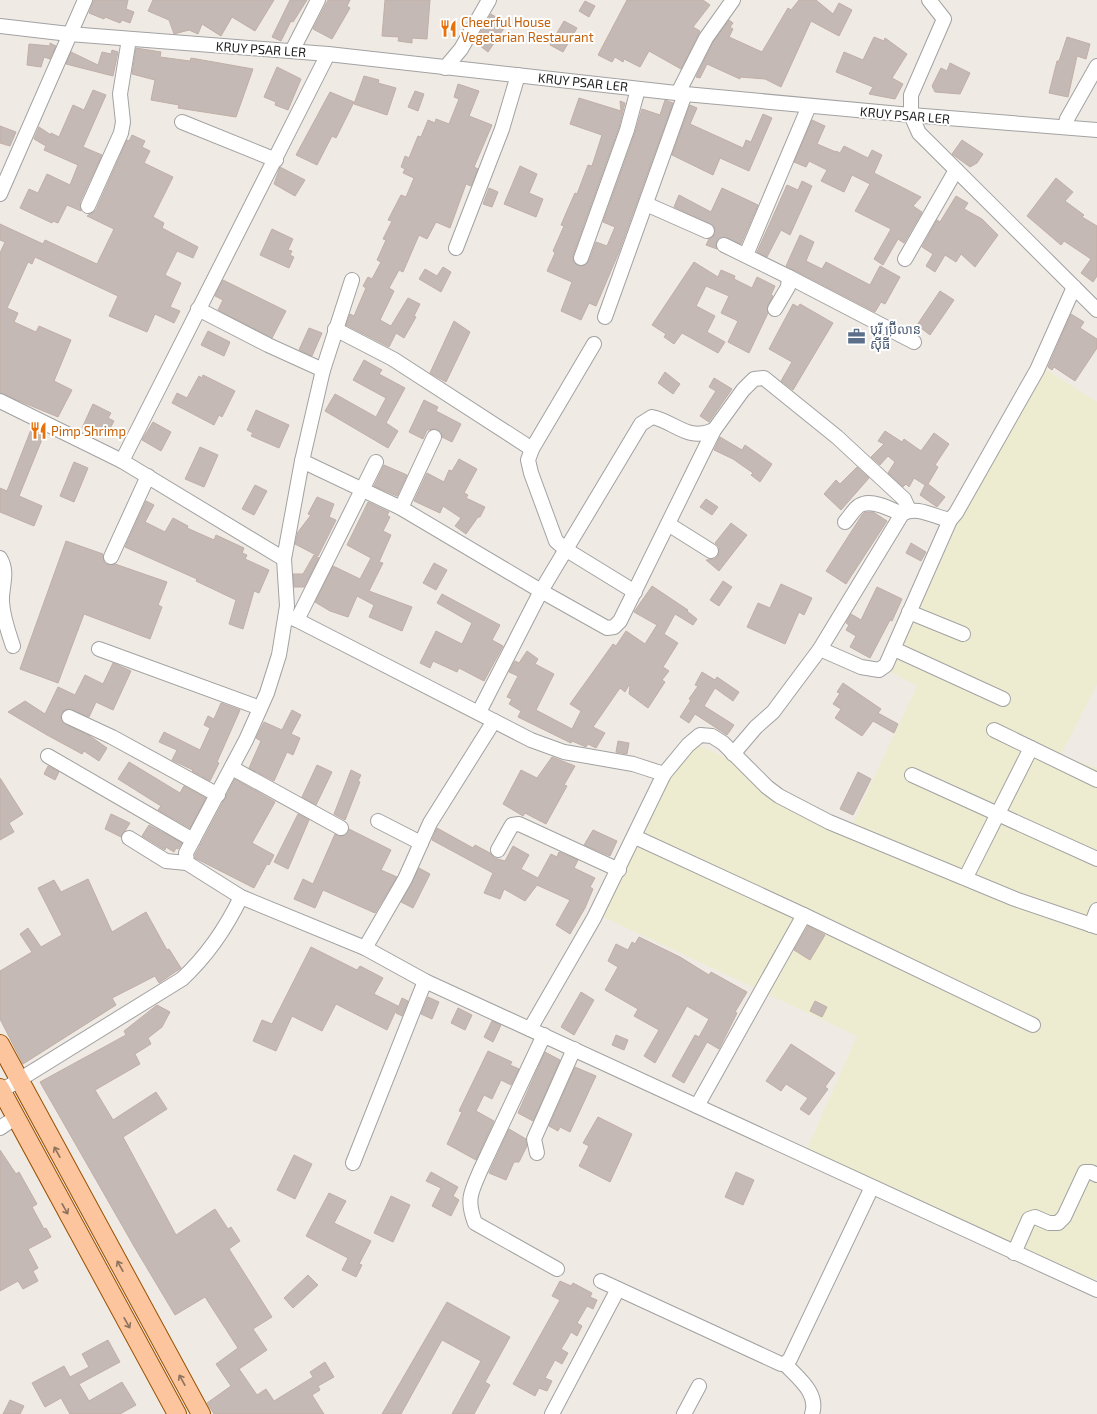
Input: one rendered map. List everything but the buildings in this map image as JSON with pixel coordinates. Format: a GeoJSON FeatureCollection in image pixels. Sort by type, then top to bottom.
{"type":"FeatureCollection","features":[{"type":"Feature","properties":{"kind":"main road"},"geometry":{"type":"LineString","coordinates":[[0,1044],[201,1414]]}},
{"type":"Feature","properties":{"kind":"main road"},"geometry":{"type":"LineString","coordinates":[[1,1090],[177,1414]]}},
{"type":"Feature","properties":{"kind":"street"},"geometry":{"type":"LineString","coordinates":[[0,194],[85,0]]}},
{"type":"Feature","properties":{"kind":"street"},"geometry":{"type":"LineString","coordinates":[[292,51],[318,0]]}},
{"type":"Feature","properties":{"kind":"street"},"geometry":{"type":"LineString","coordinates":[[445,68],[461,49],[489,0]]}},
{"type":"Feature","properties":{"kind":"street"},"geometry":{"type":"LineString","coordinates":[[605,317],[646,204],[682,93],[706,38],[733,0]]}},
{"type":"Feature","properties":{"kind":"street"},"geometry":{"type":"LineString","coordinates":[[929,0],[944,19],[911,95],[911,115],[919,133],[1097,310]]}},
{"type":"Feature","properties":{"kind":"street","name":"KRUY PSAR LER"},"geometry":{"type":"LineString","coordinates":[[0,26],[69,34],[328,54],[445,68],[809,106],[1097,130]]}},
{"type":"Feature","properties":{"kind":"street"},"geometry":{"type":"LineString","coordinates":[[88,206],[121,133],[123,122],[120,94],[129,39]]}},
{"type":"Feature","properties":{"kind":"street"},"geometry":{"type":"LineString","coordinates":[[122,461],[198,309],[276,160],[328,54]]}},
{"type":"Feature","properties":{"kind":"street"},"geometry":{"type":"LineString","coordinates":[[1065,128],[1067,119],[1097,66]]}},
{"type":"Feature","properties":{"kind":"street"},"geometry":{"type":"LineString","coordinates":[[456,248],[502,129],[518,75]]}},
{"type":"Feature","properties":{"kind":"street"},"geometry":{"type":"LineString","coordinates":[[581,258],[625,137],[638,88]]}},
{"type":"Feature","properties":{"kind":"street"},"geometry":{"type":"LineString","coordinates":[[746,255],[809,106]]}},
{"type":"Feature","properties":{"kind":"street"},"geometry":{"type":"LineString","coordinates":[[182,122],[276,160]]}},
{"type":"Feature","properties":{"kind":"street"},"geometry":{"type":"LineString","coordinates":[[904,259],[956,170]]}},
{"type":"Feature","properties":{"kind":"street"},"geometry":{"type":"LineString","coordinates":[[646,204],[707,231]]}},
{"type":"Feature","properties":{"kind":"street"},"geometry":{"type":"LineString","coordinates":[[724,245],[914,342]]}},
{"type":"Feature","properties":{"kind":"street"},"geometry":{"type":"LineString","coordinates":[[775,309],[788,287],[789,277]]}},
{"type":"Feature","properties":{"kind":"street"},"geometry":{"type":"LineString","coordinates":[[352,280],[323,370],[302,461],[284,559],[287,606],[292,618],[479,712],[531,740],[564,752],[633,764],[664,774]]}},
{"type":"Feature","properties":{"kind":"street"},"geometry":{"type":"LineString","coordinates":[[820,650],[861,667],[878,670],[886,665],[950,520],[956,514],[1037,370],[1074,287]]}},
{"type":"Feature","properties":{"kind":"street"},"geometry":{"type":"LineString","coordinates":[[198,309],[268,345],[323,370]]}},
{"type":"Feature","properties":{"kind":"street"},"geometry":{"type":"LineString","coordinates":[[335,329],[393,359],[532,449]]}},
{"type":"Feature","properties":{"kind":"street"},"geometry":{"type":"LineString","coordinates":[[594,344],[532,449],[528,460],[531,474],[556,541],[565,549],[635,592]]}},
{"type":"Feature","properties":{"kind":"street"},"geometry":{"type":"LineString","coordinates":[[302,461],[401,508],[541,591],[607,628],[614,627],[620,621],[635,592],[714,430],[743,390],[754,379],[764,378],[837,437],[904,499],[906,512],[820,650],[773,712],[756,727],[733,754]]}},
{"type":"Feature","properties":{"kind":"street"},"geometry":{"type":"LineString","coordinates":[[0,401],[122,461],[284,559]]}},
{"type":"Feature","properties":{"kind":"street"},"geometry":{"type":"LineString","coordinates":[[479,712],[541,591],[641,424],[652,417],[663,420],[692,434],[704,434],[714,430]]}},
{"type":"Feature","properties":{"kind":"street"},"geometry":{"type":"LineString","coordinates":[[401,508],[434,437]]}},
{"type":"Feature","properties":{"kind":"street"},"geometry":{"type":"LineString","coordinates":[[187,863],[186,853],[192,840],[232,768],[260,708],[292,618],[363,489],[376,462]]}},
{"type":"Feature","properties":{"kind":"street"},"geometry":{"type":"LineString","coordinates":[[111,557],[148,476]]}},
{"type":"Feature","properties":{"kind":"street"},"geometry":{"type":"LineString","coordinates":[[845,522],[856,508],[863,504],[877,505],[906,512],[915,510],[950,520]]}},
{"type":"Feature","properties":{"kind":"street"},"geometry":{"type":"LineString","coordinates":[[668,524],[711,551]]}},
{"type":"Feature","properties":{"kind":"street"},"geometry":{"type":"LineString","coordinates":[[0,558],[5,574],[2,601],[4,622],[13,646]]}},
{"type":"Feature","properties":{"kind":"street"},"geometry":{"type":"LineString","coordinates":[[910,612],[963,634]]}},
{"type":"Feature","properties":{"kind":"street"},"geometry":{"type":"LineString","coordinates":[[99,649],[260,708]]}},
{"type":"Feature","properties":{"kind":"street"},"geometry":{"type":"LineString","coordinates":[[894,649],[1003,699]]}},
{"type":"Feature","properties":{"kind":"street"},"geometry":{"type":"LineString","coordinates":[[69,718],[112,736],[218,795]]}},
{"type":"Feature","properties":{"kind":"street"},"geometry":{"type":"LineString","coordinates":[[364,948],[405,879],[421,843],[446,797],[469,763],[494,721]]}},
{"type":"Feature","properties":{"kind":"street"},"geometry":{"type":"LineString","coordinates":[[994,730],[1097,780]]}},
{"type":"Feature","properties":{"kind":"street"},"geometry":{"type":"LineString","coordinates":[[530,1029],[594,918],[619,870],[664,774],[688,745],[700,735],[712,736],[722,742],[767,787],[798,807],[862,836],[966,877],[1016,899],[1094,926],[1097,910]]}},
{"type":"Feature","properties":{"kind":"street"},"geometry":{"type":"LineString","coordinates":[[966,877],[1031,748]]}},
{"type":"Feature","properties":{"kind":"street"},"geometry":{"type":"LineString","coordinates":[[48,756],[192,840]]}},
{"type":"Feature","properties":{"kind":"street"},"geometry":{"type":"LineString","coordinates":[[232,768],[341,828]]}},
{"type":"Feature","properties":{"kind":"street"},"geometry":{"type":"LineString","coordinates":[[912,775],[1097,859]]}},
{"type":"Feature","properties":{"kind":"street"},"geometry":{"type":"LineString","coordinates":[[378,821],[421,843]]}},
{"type":"Feature","properties":{"kind":"street"},"geometry":{"type":"LineString","coordinates":[[498,850],[512,825],[519,824],[619,870]]}},
{"type":"Feature","properties":{"kind":"street"},"geometry":{"type":"LineString","coordinates":[[634,837],[804,915],[1033,1025]]}},
{"type":"Feature","properties":{"kind":"street"},"geometry":{"type":"LineString","coordinates":[[129,838],[166,860],[187,863],[241,897],[364,948],[425,980],[530,1029],[1097,1290]]}},
{"type":"Feature","properties":{"kind":"street"},"geometry":{"type":"LineString","coordinates":[[1,1090],[182,979],[200,963],[227,926],[241,897]]}},
{"type":"Feature","properties":{"kind":"street"},"geometry":{"type":"LineString","coordinates":[[697,1106],[804,915]]}},
{"type":"Feature","properties":{"kind":"street"},"geometry":{"type":"LineString","coordinates":[[353,1163],[425,980]]}},
{"type":"Feature","properties":{"kind":"street"},"geometry":{"type":"LineString","coordinates":[[544,1035],[471,1192],[470,1208],[475,1223],[557,1269]]}},
{"type":"Feature","properties":{"kind":"street"},"geometry":{"type":"LineString","coordinates":[[537,1153],[534,1139],[574,1049]]}},
{"type":"Feature","properties":{"kind":"street"},"geometry":{"type":"LineString","coordinates":[[0,1128],[15,1118]]}},
{"type":"Feature","properties":{"kind":"street"},"geometry":{"type":"LineString","coordinates":[[1014,1253],[1029,1219],[1035,1217],[1049,1223],[1058,1223],[1064,1217],[1085,1172],[1091,1172],[1097,1175]]}},
{"type":"Feature","properties":{"kind":"street"},"geometry":{"type":"LineString","coordinates":[[785,1364],[790,1359],[872,1187]]}},
{"type":"Feature","properties":{"kind":"street"},"geometry":{"type":"LineString","coordinates":[[601,1281],[781,1364],[785,1364],[814,1397],[815,1406],[812,1414]]}},
{"type":"Feature","properties":{"kind":"street"},"geometry":{"type":"LineString","coordinates":[[552,1414],[618,1289]]}},
{"type":"Feature","properties":{"kind":"street"},"geometry":{"type":"LineString","coordinates":[[684,1414],[699,1386]]}},
{"type":"Feature","properties":{"kind":"shaded area"},"geometry":{"type":"Polygon","coordinates":[[[1042,367],[1097,402],[1097,684],[1061,755],[1097,768],[1097,1275],[1092,1284],[807,1149],[857,1036],[597,914],[654,789],[695,743],[726,758],[768,797],[848,833],[917,686],[891,672],[958,522],[1042,367]]]}},
{"type":"Feature","properties":{"kind":"place","name":"Cheerful House Vegetarian Restaurant"},"geometry":{"type":"Point","coordinates":[448,29]}},
{"type":"Feature","properties":{"kind":"place","name":"បុរី ប្រ៊ីលាន សុីធី"},"geometry":{"type":"Point","coordinates":[857,336]}},
{"type":"Feature","properties":{"kind":"place","name":"Pimp Shrimp"},"geometry":{"type":"Point","coordinates":[38,431]}}]}
